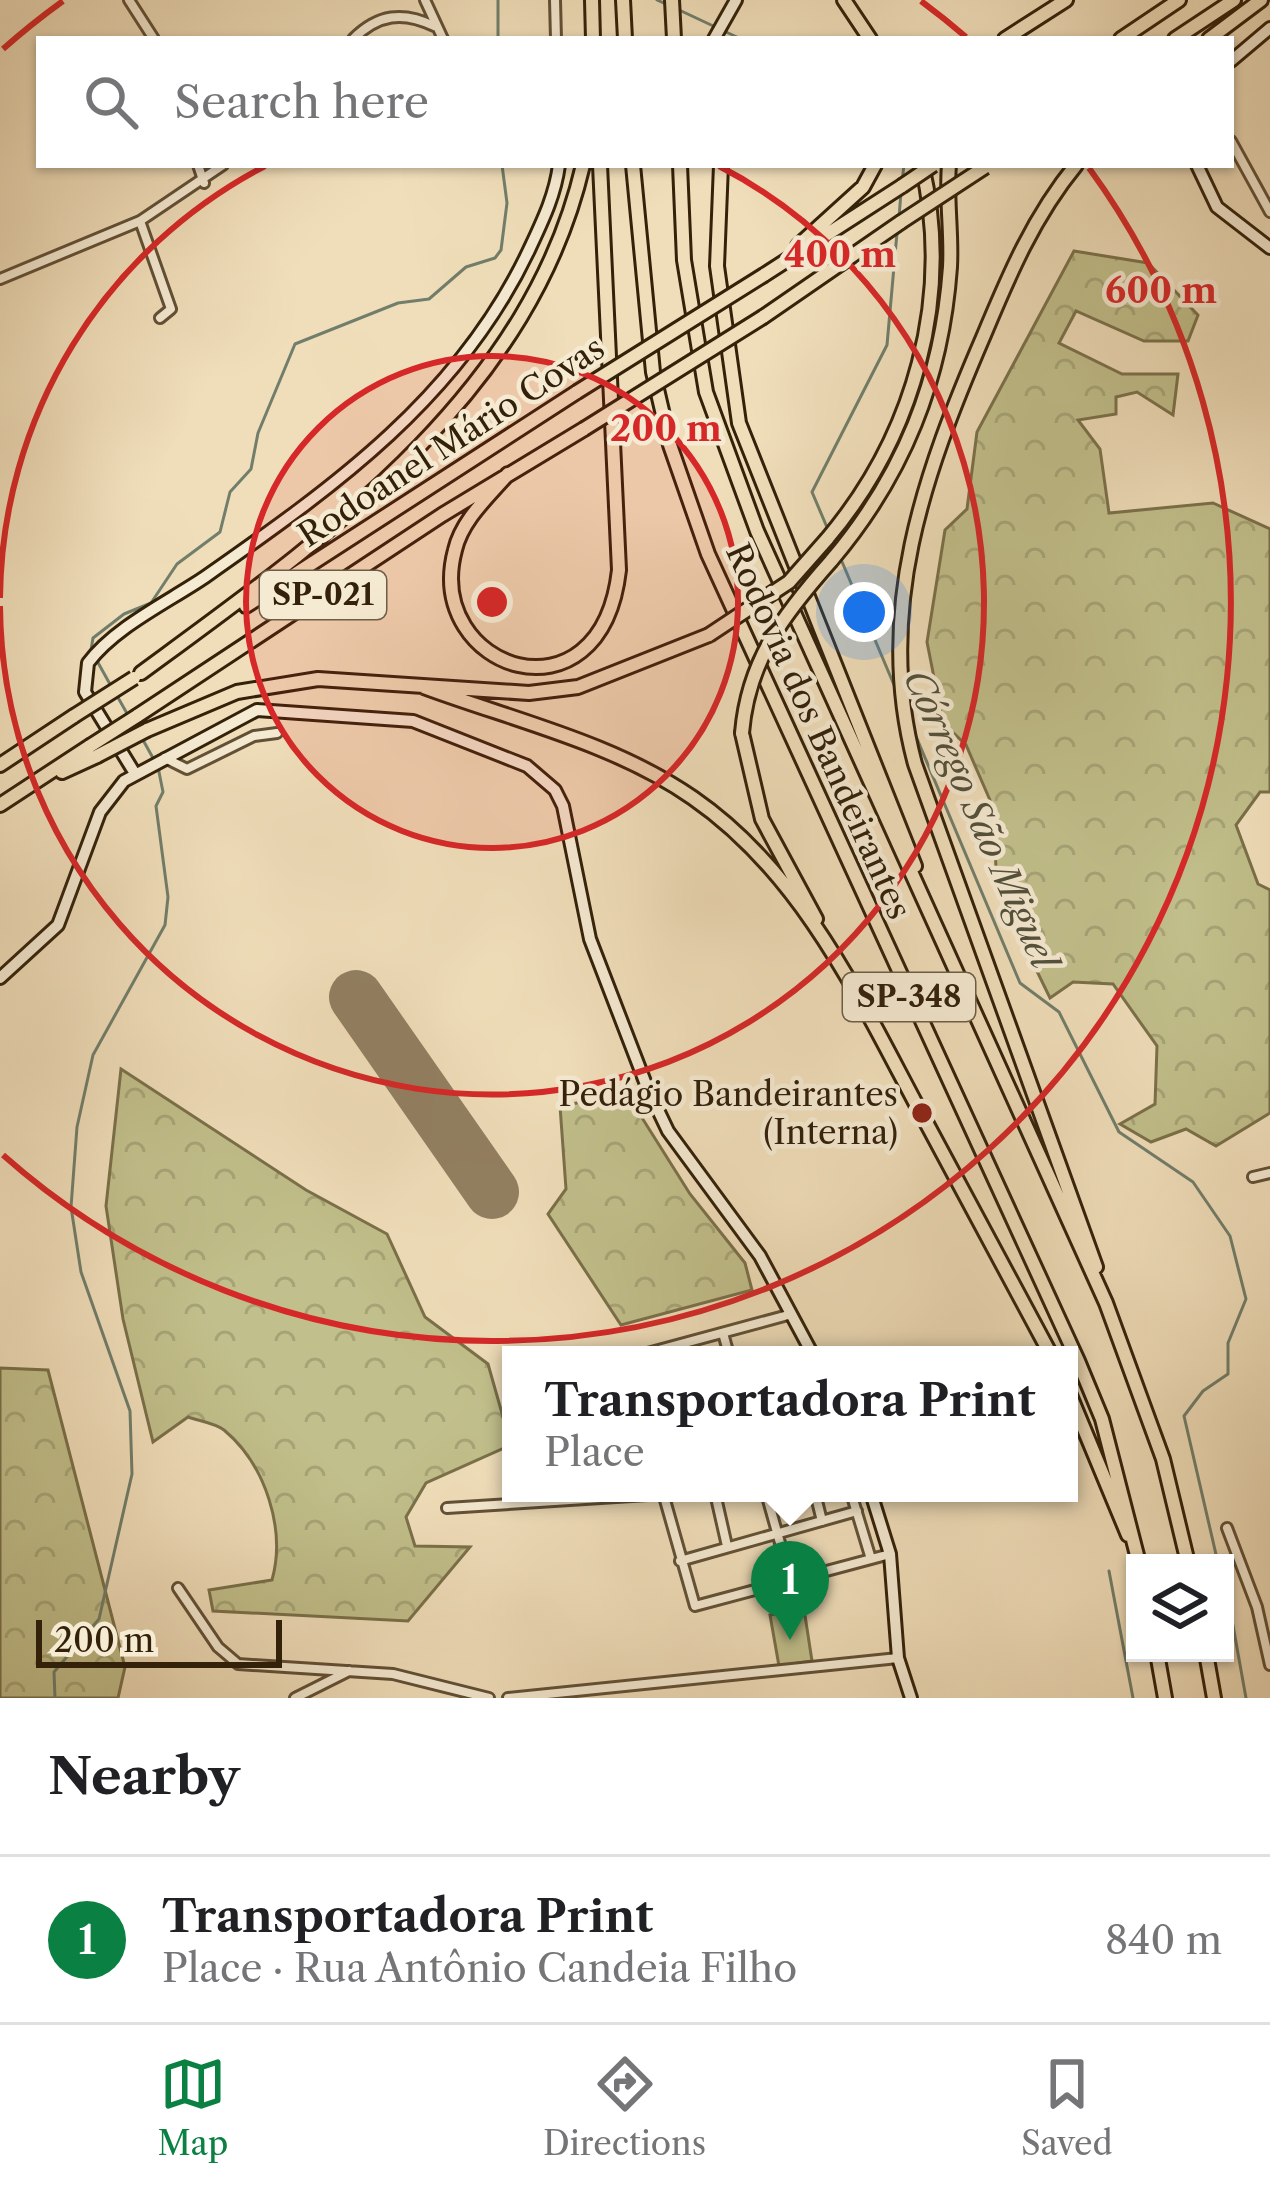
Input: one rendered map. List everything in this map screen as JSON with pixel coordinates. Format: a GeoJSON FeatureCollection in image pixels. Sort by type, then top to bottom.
{"type":"FeatureCollection","features":[{"type":"Feature","properties":{"kind":"highway"},"geometry":{"type":"LineString","coordinates":[[592,0],[593,36]]}},
{"type":"Feature","properties":{"kind":"highway"},"geometry":{"type":"LineString","coordinates":[[623,0],[625,36]]}},
{"type":"Feature","properties":{"kind":"highway"},"geometry":{"type":"LineString","coordinates":[[672,0],[674,34]]}},
{"type":"Feature","properties":{"kind":"highway"},"geometry":{"type":"LineString","coordinates":[[844,0],[868,36]]}},
{"type":"Feature","properties":{"kind":"highway"},"geometry":{"type":"LineString","coordinates":[[1010,36],[1066,0]]}},
{"type":"Feature","properties":{"kind":"highway"},"geometry":{"type":"LineString","coordinates":[[1125,36],[1179,0]]}},
{"type":"Feature","properties":{"kind":"highway"},"geometry":{"type":"LineString","coordinates":[[1180,36],[1234,0]]}},
{"type":"Feature","properties":{"kind":"highway"},"geometry":{"type":"LineString","coordinates":[[1213,36],[1261,0]]}},
{"type":"Feature","properties":{"kind":"highway"},"geometry":{"type":"LineString","coordinates":[[137,676],[351,514],[421,446],[479,376],[535,296],[569,219],[583,168]]}},
{"type":"Feature","properties":{"kind":"highway"},"geometry":{"type":"LineString","coordinates":[[508,474],[467,522],[455,546],[450,576],[454,598],[473,637],[502,661],[536,668],[556,665],[580,652],[604,629],[619,570],[600,168]]}},
{"type":"Feature","properties":{"kind":"highway","name":"Rodovia dos Bandeirantes"},"geometry":{"type":"LineString","coordinates":[[633,168],[653,372],[670,446],[708,554],[1071,1346]]}},
{"type":"Feature","properties":{"kind":"highway","name":"Rodovia dos Bandeirantes"},"geometry":{"type":"LineString","coordinates":[[680,168],[685,260],[706,392],[757,531],[1106,1303],[1163,1459],[1186,1554]]}},
{"type":"Feature","properties":{"kind":"highway"},"geometry":{"type":"LineString","coordinates":[[721,168],[717,266],[739,423],[779,534],[865,729],[946,953]]}},
{"type":"Feature","properties":{"kind":"highway"},"geometry":{"type":"LineString","coordinates":[[770,271],[863,187],[873,168]]}},
{"type":"Feature","properties":{"kind":"highway"},"geometry":{"type":"LineString","coordinates":[[94,751],[208,701],[261,686],[318,679],[529,693],[578,687],[710,635],[789,582],[868,491],[900,424],[927,333],[932,260],[922,168]]}},
{"type":"Feature","properties":{"kind":"highway","name":"Rodoanel Mário Covas"},"geometry":{"type":"LineString","coordinates":[[0,765],[929,168]]}},
{"type":"Feature","properties":{"kind":"highway"},"geometry":{"type":"LineString","coordinates":[[820,933],[813,908],[762,819],[742,734],[751,678],[766,642],[881,496],[912,438],[931,387],[950,262],[949,168]]}},
{"type":"Feature","properties":{"kind":"highway","name":"Rodoanel Mário Covas"},"geometry":{"type":"LineString","coordinates":[[0,806],[94,751],[137,716],[508,474],[763,317],[984,168]]}},
{"type":"Feature","properties":{"kind":"highway"},"geometry":{"type":"LineString","coordinates":[[1074,168],[1034,223],[946,423],[915,515],[898,632],[907,733],[921,784],[1082,1216],[1106,1303]]}},
{"type":"Feature","properties":{"kind":"highway"},"geometry":{"type":"LineString","coordinates":[[424,686],[576,741],[691,796],[765,861],[820,933],[916,1104]]}},
{"type":"Feature","properties":{"kind":"highway"},"geometry":{"type":"LineString","coordinates":[[927,1124],[1046,1346]]}},
{"type":"Feature","properties":{"kind":"highway","name":"Rodovia dos Bandeirantes"},"geometry":{"type":"LineString","coordinates":[[1078,1361],[1102,1419],[1137,1554]]}},
{"type":"Feature","properties":{"kind":"highway"},"geometry":{"type":"LineString","coordinates":[[1078,1414],[1137,1554]]}},
{"type":"Feature","properties":{"kind":"highway"},"geometry":{"type":"LineString","coordinates":[[1158,1662],[1165,1698]]}},
{"type":"Feature","properties":{"kind":"highway"},"geometry":{"type":"LineString","coordinates":[[1208,1662],[1214,1698]]}},
{"type":"Feature","properties":{"kind":"main road"},"geometry":{"type":"LineString","coordinates":[[717,36],[727,26],[736,0]]}},
{"type":"Feature","properties":{"kind":"main road"},"geometry":{"type":"LineString","coordinates":[[1234,59],[1270,28]]}},
{"type":"Feature","properties":{"kind":"main road"},"geometry":{"type":"LineString","coordinates":[[134,772],[85,692],[88,663],[338,483],[431,398],[484,331],[521,268],[554,194],[559,168]]}},
{"type":"Feature","properties":{"kind":"main road"},"geometry":{"type":"LineString","coordinates":[[1198,168],[1217,208],[1270,248]]}},
{"type":"Feature","properties":{"kind":"main road"},"geometry":{"type":"LineString","coordinates":[[0,978],[58,925],[100,812],[134,772],[249,713],[279,707],[413,721],[542,777],[563,806],[590,939],[647,1087],[668,1131],[760,1256],[807,1346]]}},
{"type":"Feature","properties":{"kind":"main road"},"geometry":{"type":"LineString","coordinates":[[875,1502],[890,1554],[898,1658],[911,1698]]}},
{"type":"Feature","properties":{"kind":"street"},"geometry":{"type":"LineString","coordinates":[[129,0],[152,36]]}},
{"type":"Feature","properties":{"kind":"street"},"geometry":{"type":"LineString","coordinates":[[425,0],[441,36]]}},
{"type":"Feature","properties":{"kind":"street"},"geometry":{"type":"LineString","coordinates":[[555,0],[556,36]]}},
{"type":"Feature","properties":{"kind":"street"},"geometry":{"type":"LineString","coordinates":[[357,36],[371,24],[400,15],[434,26]]}},
{"type":"Feature","properties":{"kind":"street"},"geometry":{"type":"LineString","coordinates":[[1234,146],[1270,212]]}},
{"type":"Feature","properties":{"kind":"street"},"geometry":{"type":"LineString","coordinates":[[199,168],[204,183]]}},
{"type":"Feature","properties":{"kind":"street"},"geometry":{"type":"LineString","coordinates":[[0,279],[140,221],[221,168]]}},
{"type":"Feature","properties":{"kind":"street"},"geometry":{"type":"LineString","coordinates":[[140,221],[171,309],[160,318]]}},
{"type":"Feature","properties":{"kind":"street"},"geometry":{"type":"LineString","coordinates":[[164,757],[187,769],[254,736],[277,733]]}},
{"type":"Feature","properties":{"kind":"street"},"geometry":{"type":"LineString","coordinates":[[1252,1178],[1270,1173]]}},
{"type":"Feature","properties":{"kind":"street"},"geometry":{"type":"LineString","coordinates":[[674,1346],[788,1315]]}},
{"type":"Feature","properties":{"kind":"street"},"geometry":{"type":"LineString","coordinates":[[723,1333],[727,1346]]}},
{"type":"Feature","properties":{"kind":"street"},"geometry":{"type":"LineString","coordinates":[[447,1508],[536,1502]]}},
{"type":"Feature","properties":{"kind":"street"},"geometry":{"type":"LineString","coordinates":[[665,1502],[691,1601],[698,1607],[890,1554]]}},
{"type":"Feature","properties":{"kind":"street"},"geometry":{"type":"LineString","coordinates":[[717,1502],[727,1546]]}},
{"type":"Feature","properties":{"kind":"street"},"geometry":{"type":"LineString","coordinates":[[768,1502],[790,1582]]}},
{"type":"Feature","properties":{"kind":"street"},"geometry":{"type":"LineString","coordinates":[[817,1502],[822,1521]]}},
{"type":"Feature","properties":{"kind":"street"},"geometry":{"type":"LineString","coordinates":[[854,1502],[872,1559]]}},
{"type":"Feature","properties":{"kind":"street"},"geometry":{"type":"LineString","coordinates":[[680,1561],[857,1511]]}},
{"type":"Feature","properties":{"kind":"street"},"geometry":{"type":"LineString","coordinates":[[1227,1528],[1257,1607],[1270,1665]]}},
{"type":"Feature","properties":{"kind":"street"},"geometry":{"type":"LineString","coordinates":[[178,1588],[232,1661],[262,1669],[350,1670],[444,1682],[490,1698]]}},
{"type":"Feature","properties":{"kind":"street"},"geometry":{"type":"LineString","coordinates":[[508,1698],[898,1658]]}},
{"type":"Feature","properties":{"kind":"street"},"geometry":{"type":"LineString","coordinates":[[295,1698],[350,1670]]}},
{"type":"Feature","properties":{"kind":"green space"},"geometry":{"type":"Polygon","coordinates":[[[1074,251],[1148,263],[1198,315],[1188,341],[1144,341],[1076,311],[1059,343],[1122,374],[1178,374],[1173,415],[1137,392],[1116,397],[1116,414],[1078,420],[1100,449],[1109,513],[1213,503],[1270,529],[1270,792],[1260,792],[1236,825],[1258,884],[1270,890],[1270,1113],[1216,1146],[1186,1129],[1151,1142],[1120,1124],[1155,1104],[1157,1046],[1113,984],[1073,982],[1050,998],[997,889],[993,807],[966,745],[943,723],[927,642],[945,530],[967,509],[977,432],[1074,251]]]}},
{"type":"Feature","properties":{"kind":"green space"},"geometry":{"type":"Polygon","coordinates":[[[121,1069],[306,1190],[387,1234],[425,1317],[488,1364],[502,1413],[502,1449],[426,1483],[406,1517],[415,1546],[470,1547],[408,1621],[213,1611],[209,1590],[272,1580],[276,1540],[269,1499],[251,1461],[220,1428],[188,1417],[153,1442],[123,1319],[106,1206],[121,1069]]]}},
{"type":"Feature","properties":{"kind":"green space"},"geometry":{"type":"Polygon","coordinates":[[[627,1094],[690,1194],[745,1263],[752,1290],[621,1325],[548,1214],[566,1189],[560,1106],[627,1094]]]}},
{"type":"Feature","properties":{"kind":"green space"},"geometry":{"type":"Polygon","coordinates":[[[0,1368],[48,1370],[125,1667],[118,1698],[0,1698],[0,1368]]]}},
{"type":"Feature","properties":{"kind":"green space"},"geometry":{"type":"Polygon","coordinates":[[[804,1609],[812,1661],[779,1666],[770,1615],[804,1609]]]}},
{"type":"Feature","properties":{"kind":"waterway"},"geometry":{"type":"LineString","coordinates":[[498,0],[498,36]]}},
{"type":"Feature","properties":{"kind":"waterway","name":"Córrego São Miguel"},"geometry":{"type":"LineString","coordinates":[[657,0],[668,5]]}},
{"type":"Feature","properties":{"kind":"waterway","name":"Córrego São Miguel"},"geometry":{"type":"LineString","coordinates":[[677,9],[735,36]]}},
{"type":"Feature","properties":{"kind":"waterway"},"geometry":{"type":"LineString","coordinates":[[111,686],[91,650],[93,638],[124,614],[151,603],[177,564],[220,532],[230,492],[251,469],[258,433],[295,344],[398,303],[429,299],[466,267],[495,258],[501,250],[507,203],[502,168]]}},
{"type":"Feature","properties":{"kind":"waterway","name":"Córrego São Miguel"},"geometry":{"type":"LineString","coordinates":[[902,182],[904,168]]}},
{"type":"Feature","properties":{"kind":"waterway","name":"Córrego São Miguel"},"geometry":{"type":"LineString","coordinates":[[899,218],[901,192]]}},
{"type":"Feature","properties":{"kind":"waterway","name":"Córrego São Miguel"},"geometry":{"type":"LineString","coordinates":[[829,532],[812,492],[887,345],[897,233]]}},
{"type":"Feature","properties":{"kind":"waterway","name":"Córrego São Miguel"},"geometry":{"type":"LineString","coordinates":[[840,557],[897,692]]}},
{"type":"Feature","properties":{"kind":"waterway"},"geometry":{"type":"LineString","coordinates":[[116,694],[129,717]]}},
{"type":"Feature","properties":{"kind":"waterway","name":"Córrego São Miguel"},"geometry":{"type":"LineString","coordinates":[[915,734],[1020,983],[1059,1012],[1119,1132],[1193,1182],[1230,1236],[1246,1299],[1228,1343],[1228,1374],[1203,1391],[1184,1416],[1216,1554]]}},
{"type":"Feature","properties":{"kind":"waterway"},"geometry":{"type":"LineString","coordinates":[[143,740],[153,758]]}},
{"type":"Feature","properties":{"kind":"waterway"},"geometry":{"type":"LineString","coordinates":[[55,1698],[54,1672],[99,1619],[132,1474],[130,1411],[81,1272],[71,1207],[77,1127],[93,1055],[165,925],[168,897],[156,806],[163,792],[158,767]]}},
{"type":"Feature","properties":{"kind":"waterway"},"geometry":{"type":"LineString","coordinates":[[1109,1571],[1133,1698]]}},
{"type":"Feature","properties":{"kind":"waterway","name":"Córrego São Miguel"},"geometry":{"type":"LineString","coordinates":[[1234,1631],[1246,1698]]}},
{"type":"Feature","properties":{"kind":"runway"},"geometry":{"type":"LineString","coordinates":[[356,997],[492,1192]]}},
{"type":"Feature","properties":{"kind":"place","name":"Pedágio Bandeirantes (Interna)"},"geometry":{"type":"Point","coordinates":[922,1113]}},
{"type":"Feature","properties":{"kind":"place","name":"Transportadora Print"},"geometry":{"type":"Point","coordinates":[790,1640]}}]}
